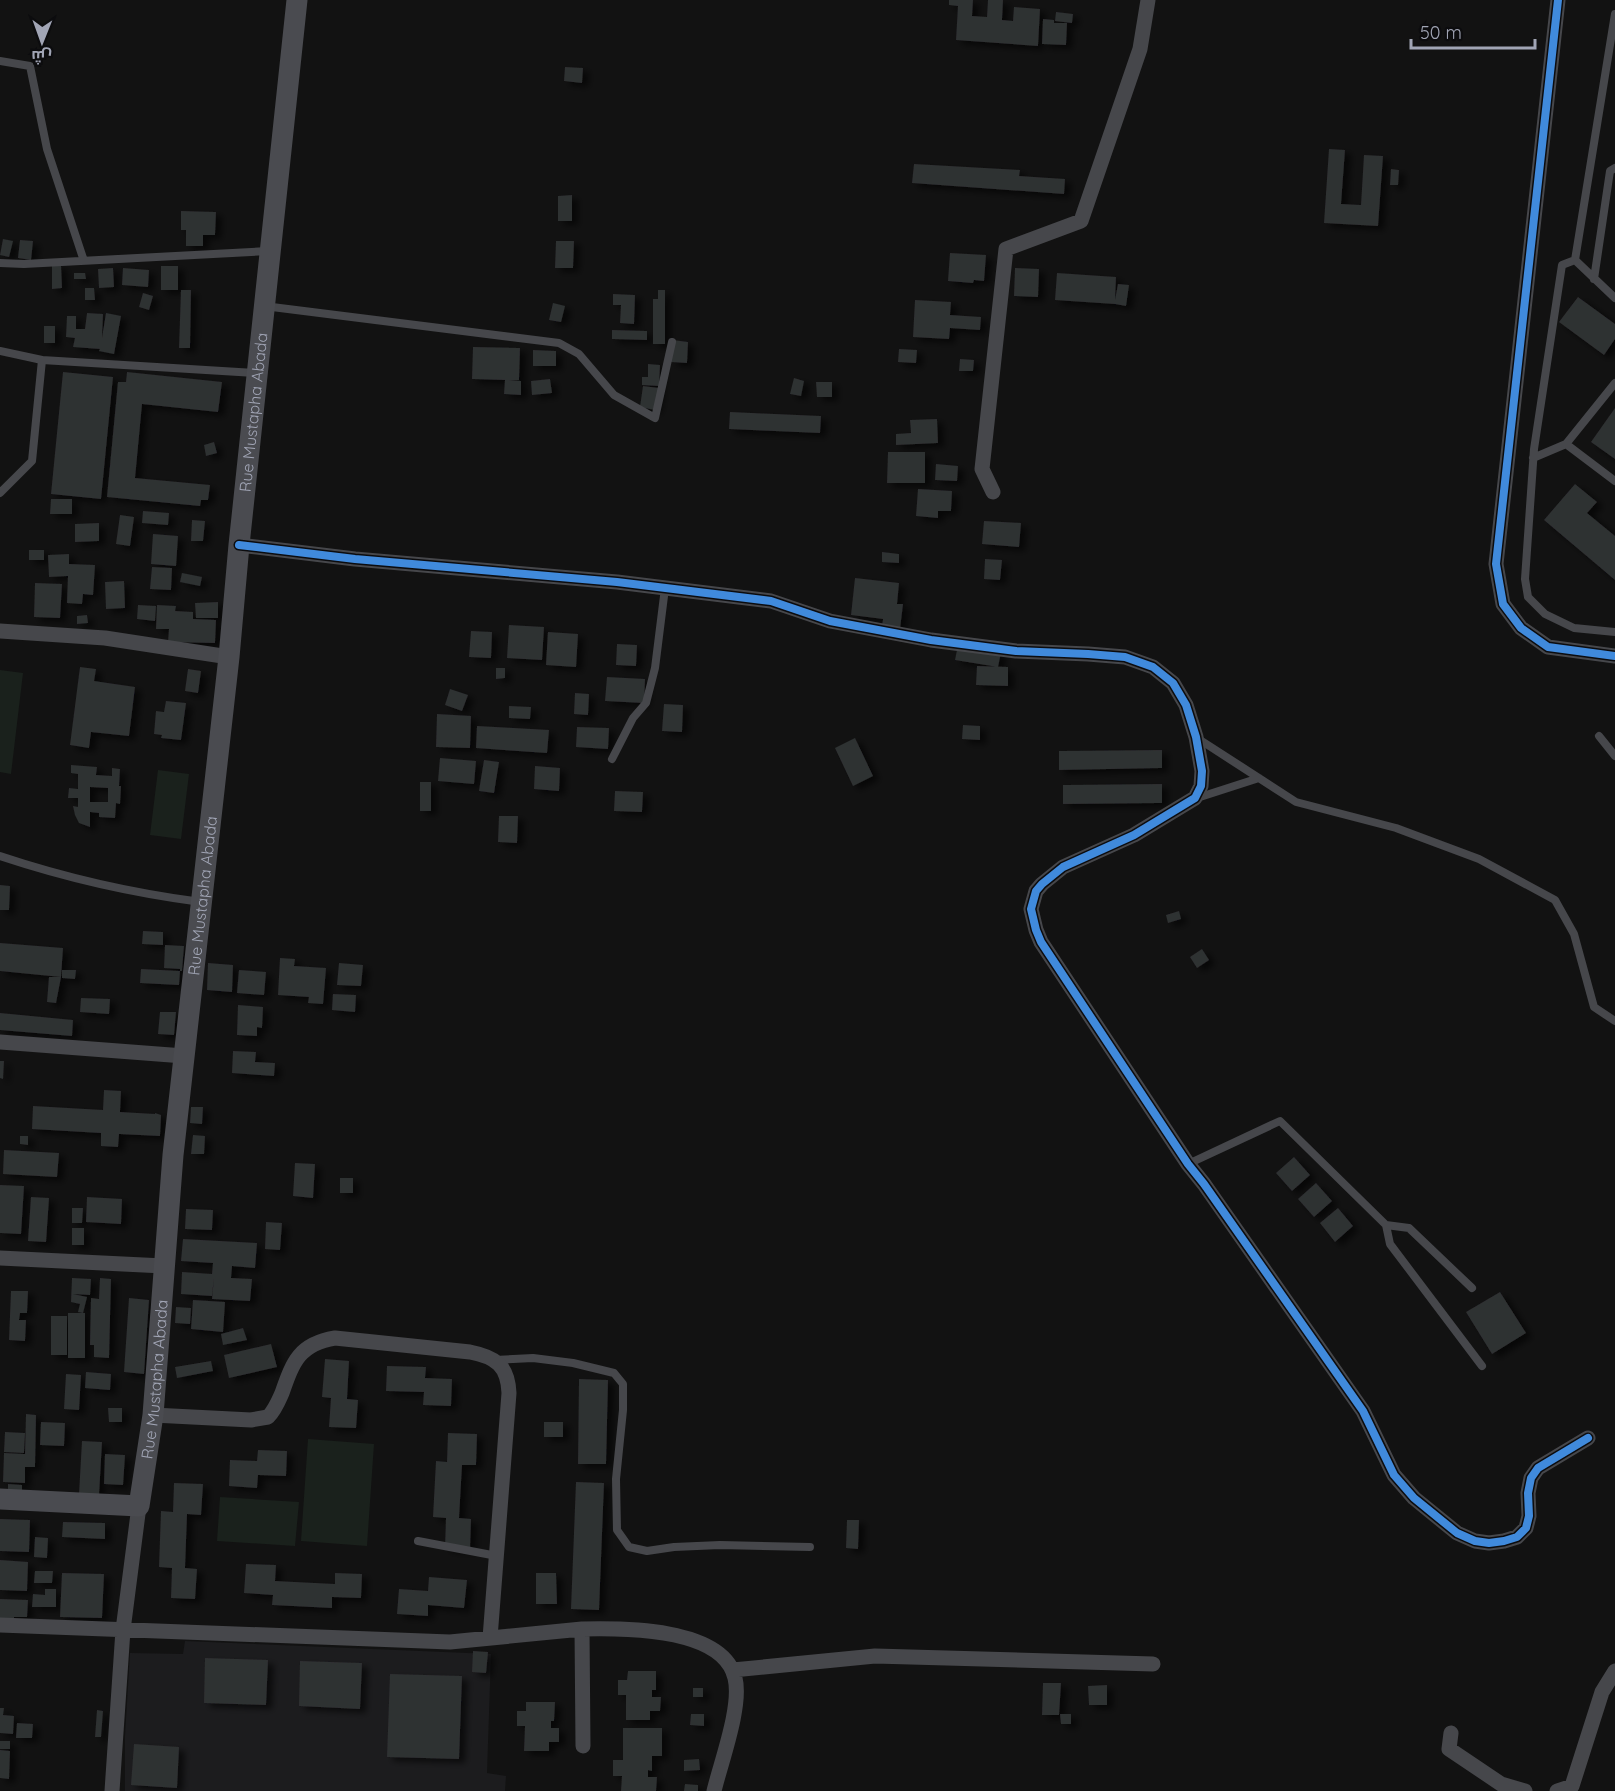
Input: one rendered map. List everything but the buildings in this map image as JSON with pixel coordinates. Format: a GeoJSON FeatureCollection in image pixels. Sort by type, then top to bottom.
{"type":"FeatureCollection","features":[{"type":"Feature","properties":{"kind":"main road","name":"Rue Mustapha Abada"},"geometry":{"type":"LineString","coordinates":[[139,1506],[153,1415],[173,1155],[229,657],[256,373],[297,0]]}},
{"type":"Feature","properties":{"kind":"main road"},"geometry":{"type":"LineString","coordinates":[[0,1499],[139,1506]]}},
{"type":"Feature","properties":{"kind":"street"},"geometry":{"type":"LineString","coordinates":[[993,492],[982,468],[1006,249],[1081,221],[1140,49],[1148,0]]}},
{"type":"Feature","properties":{"kind":"street"},"geometry":{"type":"LineString","coordinates":[[1558,0],[1496,564],[1503,604],[1521,628],[1548,647],[1615,656]]}},
{"type":"Feature","properties":{"kind":"street"},"geometry":{"type":"LineString","coordinates":[[239,545],[355,559],[665,588],[771,601],[830,621],[931,640],[1016,651],[1125,657],[1153,667],[1173,683],[1186,705],[1196,737],[1202,771],[1201,786],[1195,798],[1134,835],[1063,867],[1036,891],[1031,909],[1041,942],[1188,1164],[1363,1412],[1394,1475],[1414,1498],[1457,1533],[1475,1541],[1489,1543],[1517,1537],[1526,1528],[1531,1478],[1538,1468],[1588,1438]]}},
{"type":"Feature","properties":{"kind":"street"},"geometry":{"type":"LineString","coordinates":[[0,631],[105,638],[229,657]]}},
{"type":"Feature","properties":{"kind":"street"},"geometry":{"type":"LineString","coordinates":[[0,1042],[184,1056]]}},
{"type":"Feature","properties":{"kind":"street"},"geometry":{"type":"LineString","coordinates":[[0,1258],[164,1266]]}},
{"type":"Feature","properties":{"kind":"street"},"geometry":{"type":"LineString","coordinates":[[153,1415],[251,1420],[268,1418],[277,1406],[292,1364],[300,1354],[323,1340],[335,1338],[470,1352],[494,1360],[507,1375],[509,1393],[490,1638]]}},
{"type":"Feature","properties":{"kind":"street","name":"Rue Mustapha Abada"},"geometry":{"type":"LineString","coordinates":[[112,1791],[123,1630],[139,1506]]}},
{"type":"Feature","properties":{"kind":"street"},"geometry":{"type":"LineString","coordinates":[[0,1625],[450,1642],[582,1629],[626,1628],[683,1638],[716,1651],[727,1660],[736,1679],[736,1703],[714,1791]]}},
{"type":"Feature","properties":{"kind":"street"},"geometry":{"type":"LineString","coordinates":[[582,1629],[583,1746]]}},
{"type":"Feature","properties":{"kind":"street"},"geometry":{"type":"LineString","coordinates":[[733,1670],[875,1656],[1153,1664]]}},
{"type":"Feature","properties":{"kind":"street"},"geometry":{"type":"LineString","coordinates":[[1557,1791],[1572,1786],[1602,1692],[1615,1671]]}},
{"type":"Feature","properties":{"kind":"street"},"geometry":{"type":"LineString","coordinates":[[1451,1733],[1449,1749],[1501,1784],[1525,1791]]}},
{"type":"Feature","properties":{"kind":"lane"},"geometry":{"type":"LineString","coordinates":[[1575,260],[1615,14]]}},
{"type":"Feature","properties":{"kind":"lane"},"geometry":{"type":"LineString","coordinates":[[0,61],[30,66],[47,148],[84,261]]}},
{"type":"Feature","properties":{"kind":"lane"},"geometry":{"type":"LineString","coordinates":[[1594,279],[1610,171],[1615,168]]}},
{"type":"Feature","properties":{"kind":"lane"},"geometry":{"type":"LineString","coordinates":[[0,263],[24,264],[271,251]]}},
{"type":"Feature","properties":{"kind":"lane"},"geometry":{"type":"LineString","coordinates":[[1575,260],[1615,298]]}},
{"type":"Feature","properties":{"kind":"lane"},"geometry":{"type":"LineString","coordinates":[[1575,260],[1562,265],[1533,458],[1525,579],[1528,597],[1545,614],[1574,628],[1615,632]]}},
{"type":"Feature","properties":{"kind":"lane"},"geometry":{"type":"LineString","coordinates":[[264,306],[559,343],[579,354],[614,395],[656,418],[672,342]]}},
{"type":"Feature","properties":{"kind":"lane"},"geometry":{"type":"LineString","coordinates":[[0,351],[42,360],[256,373]]}},
{"type":"Feature","properties":{"kind":"lane"},"geometry":{"type":"LineString","coordinates":[[0,493],[32,461],[42,360]]}},
{"type":"Feature","properties":{"kind":"lane"},"geometry":{"type":"LineString","coordinates":[[1533,458],[1566,444],[1615,383]]}},
{"type":"Feature","properties":{"kind":"lane"},"geometry":{"type":"LineString","coordinates":[[1566,444],[1615,481]]}},
{"type":"Feature","properties":{"kind":"lane"},"geometry":{"type":"LineString","coordinates":[[612,759],[633,718],[646,703],[655,668],[665,588]]}},
{"type":"Feature","properties":{"kind":"lane"},"geometry":{"type":"LineString","coordinates":[[1599,736],[1615,756]]}},
{"type":"Feature","properties":{"kind":"lane"},"geometry":{"type":"LineString","coordinates":[[1196,737],[1296,802],[1396,828],[1479,859],[1556,900],[1574,934],[1594,1007],[1615,1021]]}},
{"type":"Feature","properties":{"kind":"lane"},"geometry":{"type":"LineString","coordinates":[[1195,798],[1259,778]]}},
{"type":"Feature","properties":{"kind":"lane"},"geometry":{"type":"LineString","coordinates":[[0,856],[108,887],[202,902]]}},
{"type":"Feature","properties":{"kind":"lane"},"geometry":{"type":"LineString","coordinates":[[1188,1164],[1280,1121],[1386,1225],[1390,1244],[1482,1366]]}},
{"type":"Feature","properties":{"kind":"lane"},"geometry":{"type":"LineString","coordinates":[[1386,1225],[1410,1228],[1472,1288]]}},
{"type":"Feature","properties":{"kind":"lane"},"geometry":{"type":"LineString","coordinates":[[494,1360],[533,1358],[573,1363],[614,1373],[623,1384],[623,1410],[616,1479],[617,1530],[629,1547],[647,1551],[720,1545],[810,1547]]}},
{"type":"Feature","properties":{"kind":"lane"},"geometry":{"type":"LineString","coordinates":[[418,1541],[497,1556]]}},
{"type":"Feature","properties":{"kind":"shaded area"},"geometry":{"type":"Polygon","coordinates":[[[0,670],[23,673],[11,774],[0,772],[0,670]]]}},
{"type":"Feature","properties":{"kind":"shaded area"},"geometry":{"type":"Polygon","coordinates":[[[158,770],[189,774],[181,839],[150,835],[158,770]]]}},
{"type":"Feature","properties":{"kind":"shaded area"},"geometry":{"type":"Polygon","coordinates":[[[308,1439],[374,1444],[367,1546],[301,1541],[308,1439]]]}},
{"type":"Feature","properties":{"kind":"shaded area"},"geometry":{"type":"Polygon","coordinates":[[[220,1497],[299,1502],[295,1546],[217,1541],[220,1497]]]}},
{"type":"Feature","properties":{"kind":"shaded area"},"geometry":{"type":"Polygon","coordinates":[[[185,1641],[491,1654],[487,1773],[506,1776],[505,1791],[125,1791],[125,1736],[130,1653],[183,1654],[185,1641]]]}},
{"type":"Feature","properties":{"kind":"cycle path"},"geometry":{"type":"LineString","coordinates":[[1558,0],[1496,564],[1503,604],[1521,628],[1548,647],[1615,656]]}},
{"type":"Feature","properties":{"kind":"cycle path"},"geometry":{"type":"LineString","coordinates":[[239,545],[355,559],[617,582],[771,601],[830,621],[931,640],[1016,651],[1125,657],[1153,667],[1173,683],[1186,705],[1196,737],[1202,771],[1201,786],[1195,798],[1134,835],[1063,867],[1042,884],[1036,891],[1031,909],[1041,942],[1188,1164],[1363,1411],[1394,1475],[1414,1498],[1457,1533],[1475,1541],[1489,1543],[1517,1537],[1526,1528],[1529,1516],[1528,1493],[1531,1478],[1538,1468],[1588,1438]]}}]}
